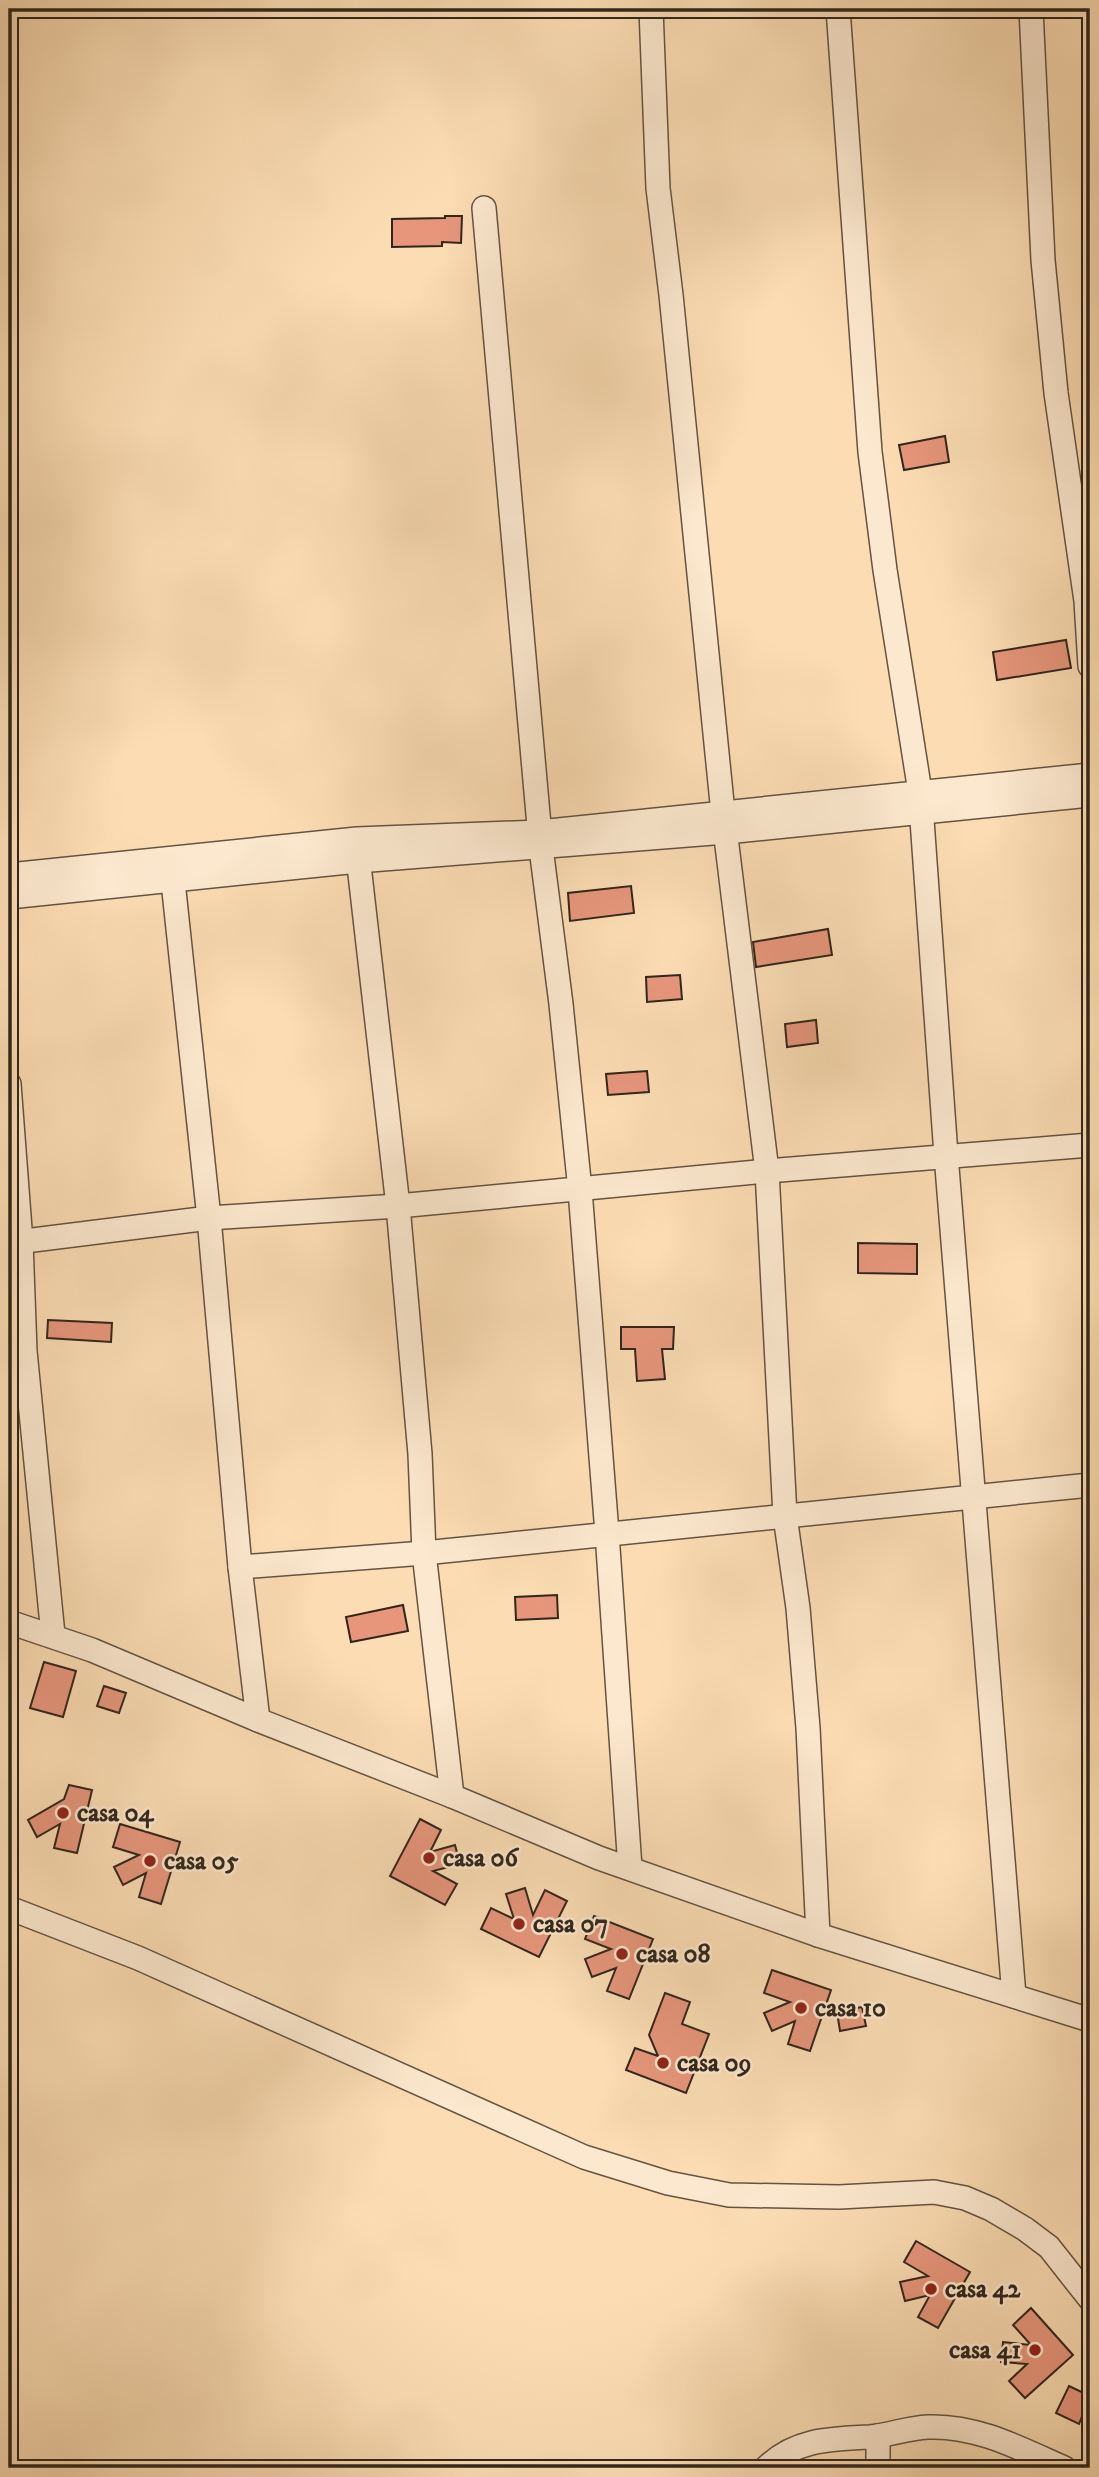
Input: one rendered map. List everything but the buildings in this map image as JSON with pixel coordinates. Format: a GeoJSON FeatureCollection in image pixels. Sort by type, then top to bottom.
{"type":"FeatureCollection","features":[{"type":"Feature","properties":{"kind":"street"},"geometry":{"type":"LineString","coordinates":[[651,9],[658,188],[725,822],[767,1171],[785,1516],[798,1608],[807,1714],[818,1935]]}},
{"type":"Feature","properties":{"kind":"street"},"geometry":{"type":"LineString","coordinates":[[838,9],[870,452],[885,570],[921,802],[946,1155],[1014,1996]]}},
{"type":"Feature","properties":{"kind":"street"},"geometry":{"type":"LineString","coordinates":[[1031,9],[1043,260],[1056,393],[1086,601],[1090,666]]}},
{"type":"Feature","properties":{"kind":"street"},"geometry":{"type":"LineString","coordinates":[[484,208],[540,840],[561,1004],[580,1190],[630,1868]]}},
{"type":"Feature","properties":{"kind":"street"},"geometry":{"type":"LineString","coordinates":[[9,875],[171,869],[357,850],[540,840],[921,802],[1090,775]]}},
{"type":"Feature","properties":{"kind":"street"},"geometry":{"type":"LineString","coordinates":[[921,802],[1090,795]]}},
{"type":"Feature","properties":{"kind":"street"},"geometry":{"type":"LineString","coordinates":[[357,850],[398,1206],[420,1454],[424,1553],[452,1796]]}},
{"type":"Feature","properties":{"kind":"street"},"geometry":{"type":"LineString","coordinates":[[9,897],[171,869]]}},
{"type":"Feature","properties":{"kind":"street"},"geometry":{"type":"LineString","coordinates":[[171,869],[209,1218],[240,1567],[258,1720]]}},
{"type":"Feature","properties":{"kind":"street"},"geometry":{"type":"LineString","coordinates":[[9,1084],[15,1242],[52,1635]]}},
{"type":"Feature","properties":{"kind":"street"},"geometry":{"type":"LineString","coordinates":[[15,1242],[209,1218],[398,1206],[946,1155],[1090,1145]]}},
{"type":"Feature","properties":{"kind":"street"},"geometry":{"type":"LineString","coordinates":[[240,1567],[424,1553],[1090,1485]]}},
{"type":"Feature","properties":{"kind":"street"},"geometry":{"type":"LineString","coordinates":[[9,1622],[52,1635],[159,1677],[258,1720],[452,1796],[599,1858],[818,1935],[1090,2020]]}},
{"type":"Feature","properties":{"kind":"street"},"geometry":{"type":"LineString","coordinates":[[9,1908],[138,1958],[584,2157],[668,2183],[729,2195],[839,2197],[934,2192],[965,2199],[991,2209],[1049,2247],[1090,2299]]}},
{"type":"Feature","properties":{"kind":"street"},"geometry":{"type":"LineString","coordinates":[[766,2468],[779,2455],[802,2444],[824,2439],[878,2436],[927,2427],[949,2428],[1006,2441],[1059,2467]]}},
{"type":"Feature","properties":{"kind":"street"},"geometry":{"type":"LineString","coordinates":[[878,2436],[878,2468]]}},
{"type":"Feature","properties":{"kind":"place","name":"casa 04"},"geometry":{"type":"Point","coordinates":[63,1813]}},
{"type":"Feature","properties":{"kind":"place","name":"casa 06"},"geometry":{"type":"Point","coordinates":[429,1858]}},
{"type":"Feature","properties":{"kind":"place","name":"casa 05"},"geometry":{"type":"Point","coordinates":[150,1861]}},
{"type":"Feature","properties":{"kind":"place","name":"casa 07"},"geometry":{"type":"Point","coordinates":[519,1924]}},
{"type":"Feature","properties":{"kind":"place","name":"casa 08"},"geometry":{"type":"Point","coordinates":[622,1954]}},
{"type":"Feature","properties":{"kind":"place","name":"casa 10"},"geometry":{"type":"Point","coordinates":[801,2008]}},
{"type":"Feature","properties":{"kind":"place","name":"casa 09"},"geometry":{"type":"Point","coordinates":[663,2063]}},
{"type":"Feature","properties":{"kind":"place","name":"casa 42"},"geometry":{"type":"Point","coordinates":[931,2289]}},
{"type":"Feature","properties":{"kind":"place","name":"casa 41"},"geometry":{"type":"Point","coordinates":[1035,2350]}}]}
